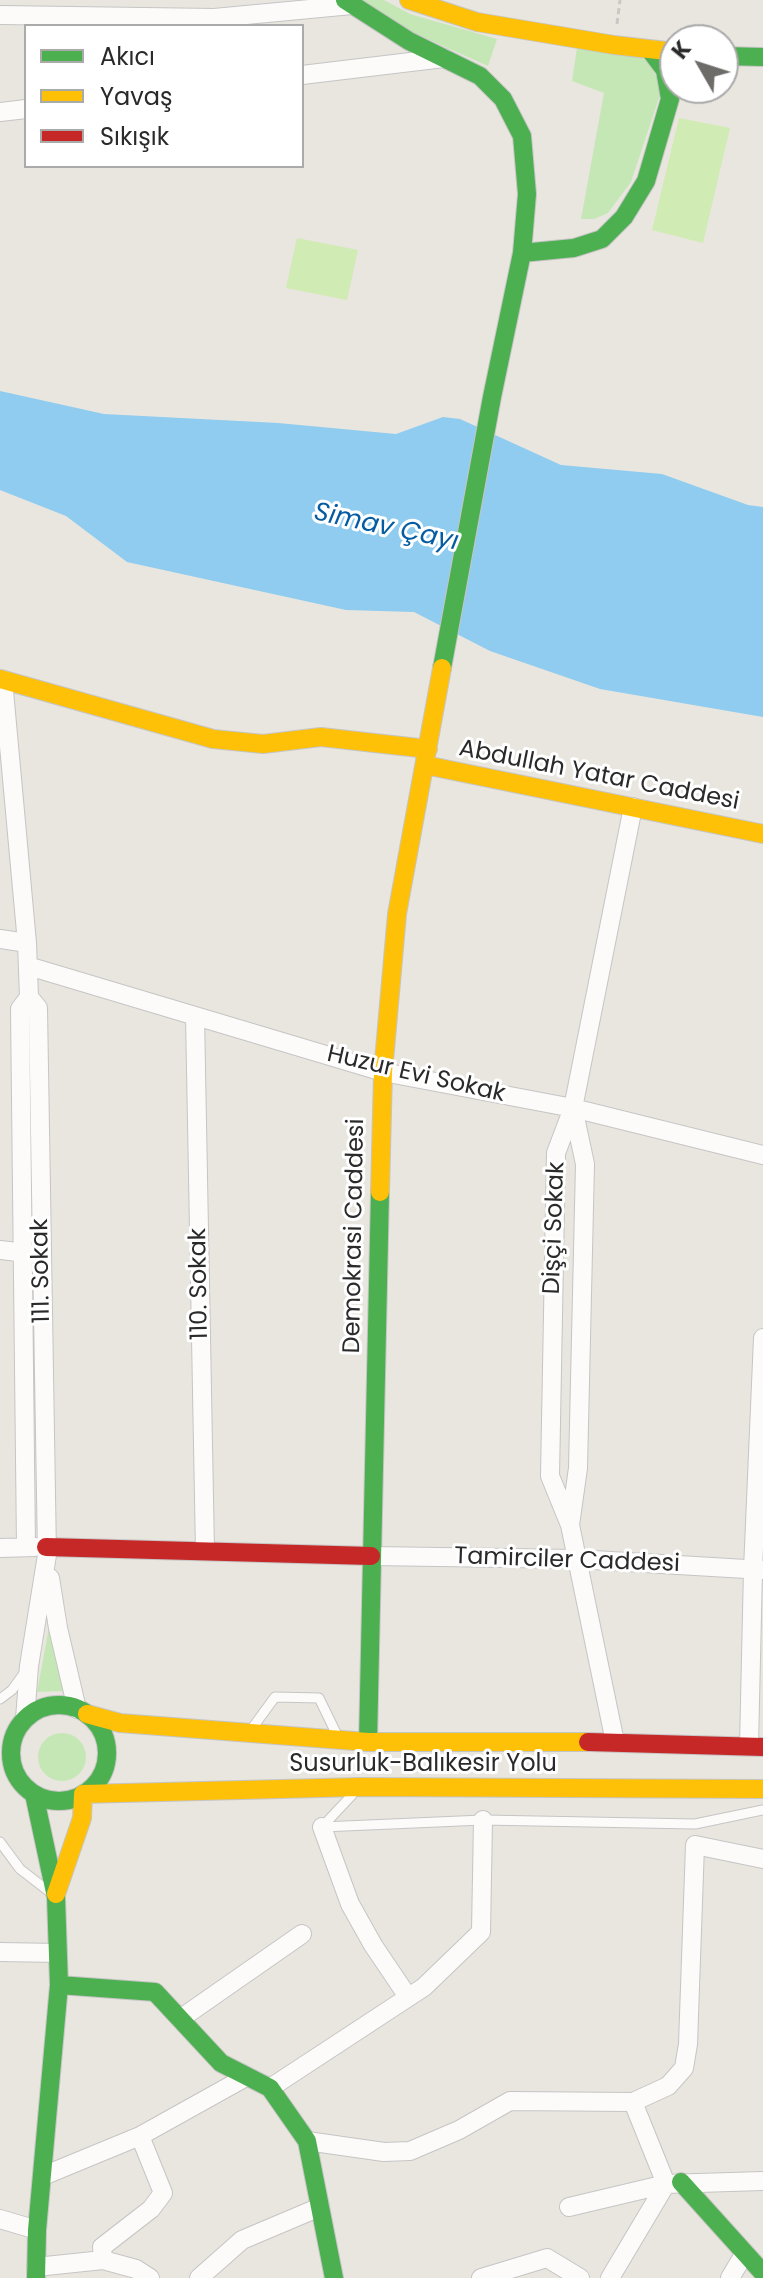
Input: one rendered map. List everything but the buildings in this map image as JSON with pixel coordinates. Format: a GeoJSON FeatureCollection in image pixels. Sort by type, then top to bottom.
{"type":"FeatureCollection","features":[{"type":"Feature","properties":{"kind":"main road"},"geometry":{"type":"LineString","coordinates":[[409,0],[477,22],[659,51]]}},
{"type":"Feature","properties":{"kind":"main road","name":"Demokrasi Caddesi"},"geometry":{"type":"LineString","coordinates":[[348,2],[409,41],[480,76],[503,99],[522,136],[527,194],[522,253],[492,397],[397,914],[383,1072],[368,1742]]}},
{"type":"Feature","properties":{"kind":"main road"},"geometry":{"type":"LineString","coordinates":[[650,50],[659,62]]}},
{"type":"Feature","properties":{"kind":"main road"},"geometry":{"type":"LineString","coordinates":[[739,56],[763,57]]}},
{"type":"Feature","properties":{"kind":"main road"},"geometry":{"type":"LineString","coordinates":[[522,253],[574,248],[602,239],[624,217],[646,181],[670,104]]}},
{"type":"Feature","properties":{"kind":"main road","name":"Abdullah Yatar Caddesi"},"geometry":{"type":"LineString","coordinates":[[1,679],[213,739],[263,744],[321,737],[428,750],[633,807],[763,834]]}},
{"type":"Feature","properties":{"kind":"main road"},"geometry":{"type":"LineString","coordinates":[[47,1551],[205,1551],[371,1556]]}},
{"type":"Feature","properties":{"kind":"main road","name":"Susurluk-Balıkesir Yolu"},"geometry":{"type":"LineString","coordinates":[[0,1726],[25,1719],[49,1706],[64,1705],[120,1723],[368,1742],[615,1742],[756,1746]]}},
{"type":"Feature","properties":{"kind":"main road"},"geometry":{"type":"LineString","coordinates":[[56,1897],[82,1818],[83,1794],[99,1780],[106,1765],[107,1749],[103,1734],[82,1711]]}},
{"type":"Feature","properties":{"kind":"main road"},"geometry":{"type":"LineString","coordinates":[[25,1719],[13,1737],[11,1751],[17,1778],[30,1792],[56,1897],[59,1985],[36,2272]]}},
{"type":"Feature","properties":{"kind":"main road","name":"Susurluk-Balıkesir Yolu"},"geometry":{"type":"LineString","coordinates":[[0,1785],[59,1801],[83,1794],[360,1787],[763,1789]]}},
{"type":"Feature","properties":{"kind":"main road"},"geometry":{"type":"LineString","coordinates":[[59,1985],[155,1992],[221,2063],[270,2088],[307,2141],[334,2278]]}},
{"type":"Feature","properties":{"kind":"main road"},"geometry":{"type":"LineString","coordinates":[[674,2183],[763,2273]]}},
{"type":"Feature","properties":{"kind":"street"},"geometry":{"type":"LineString","coordinates":[[0,15],[214,18],[348,2]]}},
{"type":"Feature","properties":{"kind":"street"},"geometry":{"type":"LineString","coordinates":[[614,45],[617,25]]}},
{"type":"Feature","properties":{"kind":"street"},"geometry":{"type":"LineString","coordinates":[[304,75],[444,58]]}},
{"type":"Feature","properties":{"kind":"street"},"geometry":{"type":"LineString","coordinates":[[0,112],[24,109]]}},
{"type":"Feature","properties":{"kind":"street","name":"111. Sokak"},"geometry":{"type":"LineString","coordinates":[[1,679],[27,943],[29,997],[20,1009],[47,1551]]}},
{"type":"Feature","properties":{"kind":"street"},"geometry":{"type":"LineString","coordinates":[[573,1108],[633,807]]}},
{"type":"Feature","properties":{"kind":"street"},"geometry":{"type":"LineString","coordinates":[[0,939],[27,943]]}},
{"type":"Feature","properties":{"kind":"street","name":"Huzur Evi Sokak"},"geometry":{"type":"LineString","coordinates":[[28,966],[383,1072],[573,1108],[763,1155]]}},
{"type":"Feature","properties":{"kind":"street","name":"110. Sokak"},"geometry":{"type":"LineString","coordinates":[[195,1016],[205,1551]]}},
{"type":"Feature","properties":{"kind":"street","name":"Dişçi Sokak"},"geometry":{"type":"LineString","coordinates":[[570,1525],[578,1468],[585,1164],[573,1108]]}},
{"type":"Feature","properties":{"kind":"street","name":"Dişçi Sokak"},"geometry":{"type":"LineString","coordinates":[[570,1525],[550,1476],[556,1153],[573,1108]]}},
{"type":"Feature","properties":{"kind":"street"},"geometry":{"type":"LineString","coordinates":[[0,1250],[32,1254]]}},
{"type":"Feature","properties":{"kind":"street","name":"111. Sokak"},"geometry":{"type":"LineString","coordinates":[[26,1547],[32,1254]]}},
{"type":"Feature","properties":{"kind":"street"},"geometry":{"type":"LineString","coordinates":[[756,1746],[763,1338]]}},
{"type":"Feature","properties":{"kind":"street"},"geometry":{"type":"LineString","coordinates":[[570,1525],[615,1742]]}},
{"type":"Feature","properties":{"kind":"street"},"geometry":{"type":"LineString","coordinates":[[0,1548],[26,1547],[47,1551]]}},
{"type":"Feature","properties":{"kind":"street"},"geometry":{"type":"LineString","coordinates":[[25,1719],[29,1666],[47,1551]]}},
{"type":"Feature","properties":{"kind":"street"},"geometry":{"type":"LineString","coordinates":[[47,1551],[58,1628],[82,1711]]}},
{"type":"Feature","properties":{"kind":"street","name":"Tamirciler Caddesi"},"geometry":{"type":"LineString","coordinates":[[371,1556],[577,1559],[758,1570]]}},
{"type":"Feature","properties":{"kind":"street"},"geometry":{"type":"LineString","coordinates":[[270,2088],[424,1987],[481,1932],[483,1820]]}},
{"type":"Feature","properties":{"kind":"street"},"geometry":{"type":"LineString","coordinates":[[322,1827],[350,1904],[408,1997]]}},
{"type":"Feature","properties":{"kind":"street"},"geometry":{"type":"LineString","coordinates":[[307,2141],[384,2152],[410,2151],[459,2130],[510,2101],[633,2102],[668,2086],[684,2068],[688,2044],[695,1845],[756,1858],[763,1874]]}},
{"type":"Feature","properties":{"kind":"street"},"geometry":{"type":"LineString","coordinates":[[180,2019],[302,1934]]}},
{"type":"Feature","properties":{"kind":"street"},"geometry":{"type":"LineString","coordinates":[[0,1952],[58,1953]]}},
{"type":"Feature","properties":{"kind":"street"},"geometry":{"type":"LineString","coordinates":[[43,2176],[140,2136],[246,2077]]}},
{"type":"Feature","properties":{"kind":"street"},"geometry":{"type":"LineString","coordinates":[[633,2102],[674,2183]]}},
{"type":"Feature","properties":{"kind":"street"},"geometry":{"type":"LineString","coordinates":[[103,2260],[102,2247],[151,2209],[163,2193],[140,2136]]}},
{"type":"Feature","properties":{"kind":"street"},"geometry":{"type":"LineString","coordinates":[[569,2207],[674,2183],[763,2181]]}},
{"type":"Feature","properties":{"kind":"street"},"geometry":{"type":"LineString","coordinates":[[610,2278],[674,2183]]}},
{"type":"Feature","properties":{"kind":"street"},"geometry":{"type":"LineString","coordinates":[[199,2278],[242,2240],[320,2207]]}},
{"type":"Feature","properties":{"kind":"street"},"geometry":{"type":"LineString","coordinates":[[0,2219],[37,2230]]}},
{"type":"Feature","properties":{"kind":"street"},"geometry":{"type":"LineString","coordinates":[[730,2278],[745,2253]]}},
{"type":"Feature","properties":{"kind":"street"},"geometry":{"type":"LineString","coordinates":[[481,2278],[547,2258],[580,2278]]}},
{"type":"Feature","properties":{"kind":"street"},"geometry":{"type":"LineString","coordinates":[[36,2272],[103,2260],[136,2269],[150,2278]]}},
{"type":"Feature","properties":{"kind":"lane"},"geometry":{"type":"LineString","coordinates":[[0,1699],[12,1690],[29,1666]]}},
{"type":"Feature","properties":{"kind":"lane"},"geometry":{"type":"LineString","coordinates":[[249,1733],[275,1697],[319,1698],[339,1740]]}},
{"type":"Feature","properties":{"kind":"lane"},"geometry":{"type":"LineString","coordinates":[[322,1827],[360,1787]]}},
{"type":"Feature","properties":{"kind":"lane"},"geometry":{"type":"LineString","coordinates":[[322,1827],[483,1820],[695,1824],[763,1810]]}},
{"type":"Feature","properties":{"kind":"lane"},"geometry":{"type":"LineString","coordinates":[[695,1824],[695,1845]]}},
{"type":"Feature","properties":{"kind":"lane"},"geometry":{"type":"LineString","coordinates":[[0,1842],[5,1854],[20,1869],[56,1897]]}},
{"type":"Feature","properties":{"kind":"path"},"geometry":{"type":"LineString","coordinates":[[617,25],[620,0]]}},
{"type":"Feature","properties":{"kind":"green space"},"geometry":{"type":"Polygon","coordinates":[[[359,0],[384,0],[410,14],[497,39],[488,66],[412,32],[359,0]]]}},
{"type":"Feature","properties":{"kind":"green space"},"geometry":{"type":"Polygon","coordinates":[[[577,48],[642,58],[650,63],[659,82],[659,98],[631,182],[608,213],[594,219],[581,219],[604,93],[572,81],[577,48]]]}},
{"type":"Feature","properties":{"kind":"green space"},"geometry":{"type":"Polygon","coordinates":[[[679,118],[730,128],[703,243],[652,230],[679,118]]]}},
{"type":"Feature","properties":{"kind":"green space"},"geometry":{"type":"Polygon","coordinates":[[[297,238],[358,250],[347,300],[286,288],[297,238]]]}},
{"type":"Feature","properties":{"kind":"green space"},"geometry":{"type":"Polygon","coordinates":[[[50,1622],[67,1691],[37,1692],[50,1622]]]}},
{"type":"Feature","properties":{"kind":"green space"},"geometry":{"type":"Polygon","coordinates":[[[62,1733],[79,1740],[86,1757],[79,1774],[62,1781],[45,1774],[38,1757],[45,1740],[62,1733]]]}},
{"type":"Feature","properties":{"kind":"water","name":"Simav Çayı"},"geometry":{"type":"Polygon","coordinates":[[[0,391],[104,414],[278,423],[396,434],[443,417],[460,419],[561,465],[662,474],[748,505],[763,507],[763,717],[600,689],[490,651],[414,612],[346,610],[127,562],[66,516],[0,490],[0,391]]]}},
{"type":"Feature","properties":{"kind":"traffic: fast"},"geometry":{"type":"LineString","coordinates":[[345,0],[409,41],[480,76],[503,99],[522,136],[527,194],[522,253],[442,668]]}},
{"type":"Feature","properties":{"kind":"traffic: fast"},"geometry":{"type":"LineString","coordinates":[[522,253],[574,248],[602,239],[624,217],[646,181],[670,99],[665,70],[650,50]]}},
{"type":"Feature","properties":{"kind":"traffic: fast"},"geometry":{"type":"LineString","coordinates":[[739,56],[763,57]]}},
{"type":"Feature","properties":{"kind":"traffic: fast"},"geometry":{"type":"LineString","coordinates":[[368,1742],[380,1192]]}},
{"type":"Feature","properties":{"kind":"traffic: fast"},"geometry":{"type":"LineString","coordinates":[[59,1705],[77,1709],[93,1719],[103,1735],[107,1753],[103,1771],[93,1787],[77,1797],[59,1801],[41,1797],[25,1787],[15,1771],[11,1753],[15,1735],[25,1719],[41,1709],[59,1705]]}},
{"type":"Feature","properties":{"kind":"traffic: fast"},"geometry":{"type":"LineString","coordinates":[[34,1794],[56,1897],[59,1985],[37,2230],[36,2278]]}},
{"type":"Feature","properties":{"kind":"traffic: fast"},"geometry":{"type":"LineString","coordinates":[[59,1985],[155,1992],[221,2063],[270,2088],[307,2141],[334,2278]]}},
{"type":"Feature","properties":{"kind":"traffic: fast"},"geometry":{"type":"LineString","coordinates":[[681,2182],[763,2273]]}},
{"type":"Feature","properties":{"kind":"traffic: slow"},"geometry":{"type":"LineString","coordinates":[[409,0],[477,22],[659,50]]}},
{"type":"Feature","properties":{"kind":"traffic: slow"},"geometry":{"type":"LineString","coordinates":[[380,1192],[383,1072],[397,914],[442,668]]}},
{"type":"Feature","properties":{"kind":"traffic: slow"},"geometry":{"type":"LineString","coordinates":[[0,679],[213,739],[263,744],[321,737],[428,749]]}},
{"type":"Feature","properties":{"kind":"traffic: slow"},"geometry":{"type":"LineString","coordinates":[[425,765],[763,834]]}},
{"type":"Feature","properties":{"kind":"traffic: slow"},"geometry":{"type":"LineString","coordinates":[[87,1714],[120,1723],[368,1742],[588,1742]]}},
{"type":"Feature","properties":{"kind":"traffic: slow"},"geometry":{"type":"LineString","coordinates":[[83,1794],[360,1787],[763,1789]]}},
{"type":"Feature","properties":{"kind":"traffic: slow"},"geometry":{"type":"LineString","coordinates":[[56,1894],[82,1818],[83,1794]]}},
{"type":"Feature","properties":{"kind":"traffic: jam"},"geometry":{"type":"LineString","coordinates":[[46,1547],[371,1556]]}},
{"type":"Feature","properties":{"kind":"traffic: jam"},"geometry":{"type":"LineString","coordinates":[[588,1742],[763,1747]]}}]}
